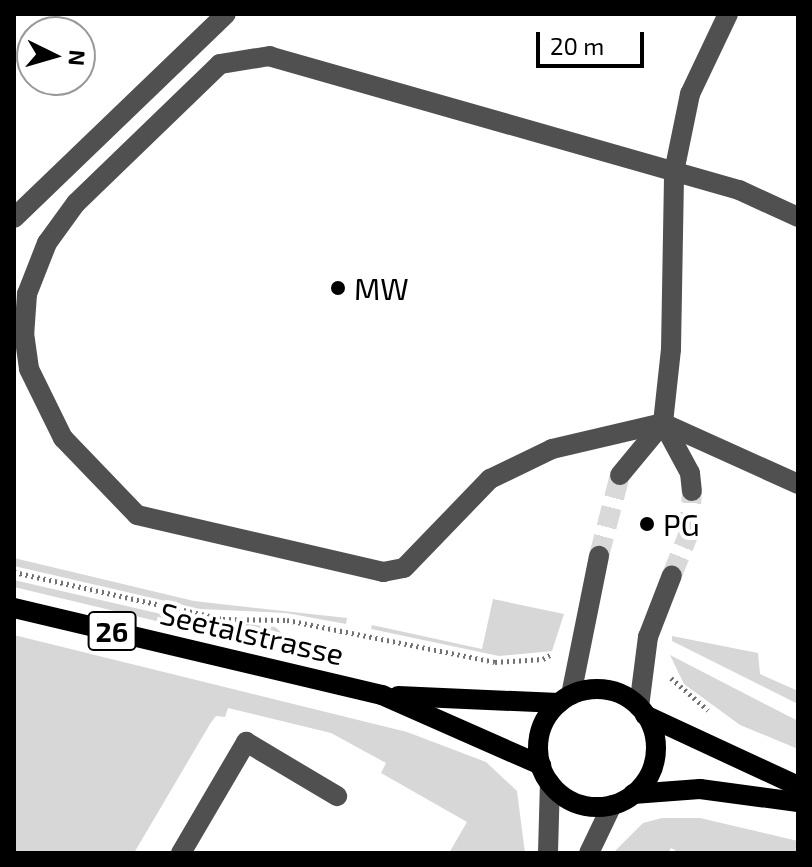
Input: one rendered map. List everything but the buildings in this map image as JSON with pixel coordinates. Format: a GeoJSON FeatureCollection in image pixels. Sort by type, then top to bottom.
{"type":"FeatureCollection","features":[{"type":"Feature","properties":{"kind":"main road","name":"Seetalstrasse"},"geometry":{"type":"LineString","coordinates":[[14,608],[382,695],[565,699]]}},
{"type":"Feature","properties":{"kind":"main road"},"geometry":{"type":"LineString","coordinates":[[798,786],[642,711],[607,690],[565,699],[543,726],[545,774],[577,804],[612,805],[633,794],[700,789],[798,802]]}},
{"type":"Feature","properties":{"kind":"main road","name":"Seetalstrasse"},"geometry":{"type":"LineString","coordinates":[[382,695],[545,774]]}},
{"type":"Feature","properties":{"kind":"main road"},"geometry":{"type":"LineString","coordinates":[[633,794],[655,757],[642,711]]}},
{"type":"Feature","properties":{"kind":"street"},"geometry":{"type":"LineString","coordinates":[[14,218],[226,14]]}},
{"type":"Feature","properties":{"kind":"street"},"geometry":{"type":"LineString","coordinates":[[620,475],[663,423],[671,349],[674,172],[690,94],[728,14]]}},
{"type":"Feature","properties":{"kind":"street"},"geometry":{"type":"LineString","coordinates":[[798,217],[739,190],[270,56],[220,64],[69,213],[47,243],[27,294],[24,333],[29,369],[63,438],[137,515],[383,572],[404,568],[490,479],[552,449],[663,423],[798,484]]}},
{"type":"Feature","properties":{"kind":"street"},"geometry":{"type":"LineString","coordinates":[[663,423],[690,473],[692,491]]}},
{"type":"Feature","properties":{"kind":"street"},"geometry":{"type":"LineString","coordinates":[[565,699],[583,653],[599,556]]}},
{"type":"Feature","properties":{"kind":"street"},"geometry":{"type":"LineString","coordinates":[[642,711],[648,637],[672,575]]}},
{"type":"Feature","properties":{"kind":"street"},"geometry":{"type":"LineString","coordinates":[[181,853],[246,742],[337,796]]}},
{"type":"Feature","properties":{"kind":"street"},"geometry":{"type":"LineString","coordinates":[[545,774],[548,853]]}},
{"type":"Feature","properties":{"kind":"street"},"geometry":{"type":"LineString","coordinates":[[589,853],[612,805]]}},
{"type":"Feature","properties":{"kind":"path"},"geometry":{"type":"LineString","coordinates":[[14,572],[223,619],[287,620],[495,662],[543,659],[560,649],[583,653]]}},
{"type":"Feature","properties":{"kind":"shaded area"},"geometry":{"type":"Polygon","coordinates":[[[14,558],[194,601],[347,618],[346,624],[286,613],[200,609],[14,566],[14,558]]]}},
{"type":"Feature","properties":{"kind":"shaded area"},"geometry":{"type":"Polygon","coordinates":[[[14,580],[174,617],[275,627],[283,634],[198,631],[14,587],[14,580]]]}},
{"type":"Feature","properties":{"kind":"shaded area"},"geometry":{"type":"Polygon","coordinates":[[[493,599],[564,614],[552,651],[499,656],[371,629],[372,625],[482,649],[493,599]]]}},
{"type":"Feature","properties":{"kind":"shaded area"},"geometry":{"type":"Polygon","coordinates":[[[14,635],[407,732],[486,762],[517,791],[525,853],[449,853],[467,822],[381,773],[386,763],[331,733],[228,708],[225,717],[216,716],[210,724],[134,853],[14,853],[14,635]]]}},
{"type":"Feature","properties":{"kind":"shaded area"},"geometry":{"type":"Polygon","coordinates":[[[672,636],[758,653],[760,674],[798,691],[798,704],[672,641],[672,636]]]}},
{"type":"Feature","properties":{"kind":"shaded area"},"geometry":{"type":"Polygon","coordinates":[[[670,655],[798,721],[798,749],[740,725],[684,684],[670,655]]]}},
{"type":"Feature","properties":{"kind":"shaded area"},"geometry":{"type":"Polygon","coordinates":[[[662,818],[700,818],[798,841],[798,853],[680,853],[671,848],[668,853],[613,853],[643,823],[662,818]]]}},
{"type":"Feature","properties":{"kind":"tunnel"},"geometry":{"type":"LineString","coordinates":[[599,556],[620,475]]}},
{"type":"Feature","properties":{"kind":"tunnel"},"geometry":{"type":"LineString","coordinates":[[672,575],[689,533],[692,491]]}},
{"type":"Feature","properties":{"kind":"place","name":"MW"},"geometry":{"type":"Point","coordinates":[338,288]}},
{"type":"Feature","properties":{"kind":"place","name":"PG"},"geometry":{"type":"Point","coordinates":[647,524]}}]}
